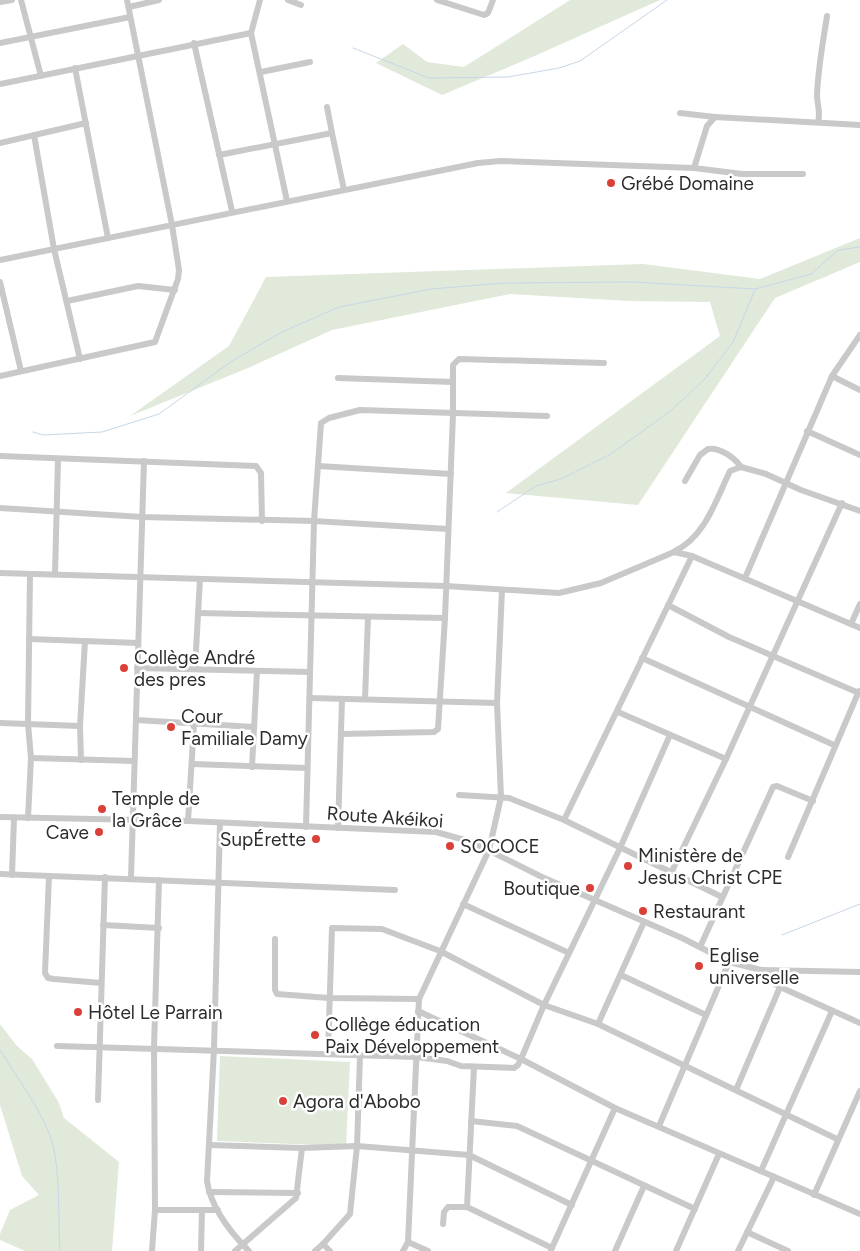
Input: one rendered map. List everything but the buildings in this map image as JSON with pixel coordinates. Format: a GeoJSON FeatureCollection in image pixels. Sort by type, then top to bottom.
{"type":"FeatureCollection","features":[{"type":"Feature","properties":{"kind":"street"},"geometry":{"type":"LineString","coordinates":[[0,2],[12,0]]}},
{"type":"Feature","properties":{"kind":"street"},"geometry":{"type":"LineString","coordinates":[[21,0],[41,76]]}},
{"type":"Feature","properties":{"kind":"street"},"geometry":{"type":"LineString","coordinates":[[0,376],[155,342],[174,290],[179,270],[172,225],[128,3],[159,0]]}},
{"type":"Feature","properties":{"kind":"street"},"geometry":{"type":"LineString","coordinates":[[260,0],[251,33],[287,201]]}},
{"type":"Feature","properties":{"kind":"street"},"geometry":{"type":"LineString","coordinates":[[288,0],[301,5]]}},
{"type":"Feature","properties":{"kind":"street"},"geometry":{"type":"LineString","coordinates":[[437,0],[484,15],[488,13],[493,0]]}},
{"type":"Feature","properties":{"kind":"street"},"geometry":{"type":"LineString","coordinates":[[818,122],[820,111],[817,97],[819,70],[827,16]]}},
{"type":"Feature","properties":{"kind":"street"},"geometry":{"type":"LineString","coordinates":[[0,43],[130,17]]}},
{"type":"Feature","properties":{"kind":"street"},"geometry":{"type":"LineString","coordinates":[[0,84],[194,43],[251,33]]}},
{"type":"Feature","properties":{"kind":"street"},"geometry":{"type":"LineString","coordinates":[[194,43],[232,211]]}},
{"type":"Feature","properties":{"kind":"street"},"geometry":{"type":"LineString","coordinates":[[260,72],[310,62]]}},
{"type":"Feature","properties":{"kind":"street"},"geometry":{"type":"LineString","coordinates":[[75,68],[108,238]]}},
{"type":"Feature","properties":{"kind":"street"},"geometry":{"type":"LineString","coordinates":[[327,107],[344,190]]}},
{"type":"Feature","properties":{"kind":"street"},"geometry":{"type":"LineString","coordinates":[[680,113],[715,117],[860,125]]}},
{"type":"Feature","properties":{"kind":"street"},"geometry":{"type":"LineString","coordinates":[[694,168],[707,126],[715,117]]}},
{"type":"Feature","properties":{"kind":"street"},"geometry":{"type":"LineString","coordinates":[[0,143],[86,123]]}},
{"type":"Feature","properties":{"kind":"street"},"geometry":{"type":"LineString","coordinates":[[219,155],[332,133]]}},
{"type":"Feature","properties":{"kind":"street"},"geometry":{"type":"LineString","coordinates":[[34,135],[54,249],[80,359]]}},
{"type":"Feature","properties":{"kind":"street"},"geometry":{"type":"LineString","coordinates":[[0,260],[232,211],[489,161],[694,168],[742,174],[803,174]]}},
{"type":"Feature","properties":{"kind":"street"},"geometry":{"type":"LineString","coordinates":[[0,282],[21,372]]}},
{"type":"Feature","properties":{"kind":"street"},"geometry":{"type":"LineString","coordinates":[[66,301],[138,286],[174,290]]}},
{"type":"Feature","properties":{"kind":"street"},"geometry":{"type":"LineString","coordinates":[[745,578],[788,484],[807,431],[832,376],[860,335]]}},
{"type":"Feature","properties":{"kind":"street"},"geometry":{"type":"LineString","coordinates":[[341,734],[434,732],[438,729],[451,474],[453,365],[459,359],[604,363]]}},
{"type":"Feature","properties":{"kind":"street"},"geometry":{"type":"LineString","coordinates":[[832,376],[860,390]]}},
{"type":"Feature","properties":{"kind":"street"},"geometry":{"type":"LineString","coordinates":[[338,378],[453,382]]}},
{"type":"Feature","properties":{"kind":"street"},"geometry":{"type":"LineString","coordinates":[[306,827],[314,521],[321,423],[329,418],[360,410],[547,416]]}},
{"type":"Feature","properties":{"kind":"street"},"geometry":{"type":"LineString","coordinates":[[807,431],[860,455]]}},
{"type":"Feature","properties":{"kind":"street"},"geometry":{"type":"LineString","coordinates":[[685,481],[700,455],[708,449],[717,450],[736,460],[741,467],[860,511]]}},
{"type":"Feature","properties":{"kind":"street"},"geometry":{"type":"LineString","coordinates":[[0,456],[256,466],[261,473],[262,521]]}},
{"type":"Feature","properties":{"kind":"street"},"geometry":{"type":"LineString","coordinates":[[55,574],[58,458]]}},
{"type":"Feature","properties":{"kind":"street"},"geometry":{"type":"LineString","coordinates":[[131,878],[144,462]]}},
{"type":"Feature","properties":{"kind":"street"},"geometry":{"type":"LineString","coordinates":[[318,466],[451,474]]}},
{"type":"Feature","properties":{"kind":"street"},"geometry":{"type":"LineString","coordinates":[[0,572],[141,578],[446,586],[559,593],[586,588],[688,545],[702,527],[730,471],[741,467]]}},
{"type":"Feature","properties":{"kind":"street"},"geometry":{"type":"LineString","coordinates":[[672,871],[726,759],[842,503]]}},
{"type":"Feature","properties":{"kind":"street"},"geometry":{"type":"LineString","coordinates":[[0,508],[56,513],[262,521],[314,521],[448,529]]}},
{"type":"Feature","properties":{"kind":"street"},"geometry":{"type":"LineString","coordinates":[[674,552],[692,556],[860,628]]}},
{"type":"Feature","properties":{"kind":"street"},"geometry":{"type":"LineString","coordinates":[[564,820],[692,556]]}},
{"type":"Feature","properties":{"kind":"street"},"geometry":{"type":"LineString","coordinates":[[28,818],[31,758],[28,724],[30,574]]}},
{"type":"Feature","properties":{"kind":"street"},"geometry":{"type":"LineString","coordinates":[[195,668],[200,579]]}},
{"type":"Feature","properties":{"kind":"street"},"geometry":{"type":"LineString","coordinates":[[403,1251],[408,1242],[419,999],[489,850],[501,797],[497,703],[502,590]]}},
{"type":"Feature","properties":{"kind":"street"},"geometry":{"type":"LineString","coordinates":[[851,624],[860,604]]}},
{"type":"Feature","properties":{"kind":"street"},"geometry":{"type":"LineString","coordinates":[[668,605],[700,623],[773,656],[859,691],[834,745],[813,801],[788,857]]}},
{"type":"Feature","properties":{"kind":"street"},"geometry":{"type":"LineString","coordinates":[[198,613],[445,618]]}},
{"type":"Feature","properties":{"kind":"street"},"geometry":{"type":"LineString","coordinates":[[365,699],[368,617]]}},
{"type":"Feature","properties":{"kind":"street"},"geometry":{"type":"LineString","coordinates":[[30,639],[138,642]]}},
{"type":"Feature","properties":{"kind":"street"},"geometry":{"type":"LineString","coordinates":[[81,760],[80,726],[85,641]]}},
{"type":"Feature","properties":{"kind":"street"},"geometry":{"type":"LineString","coordinates":[[642,658],[834,745]]}},
{"type":"Feature","properties":{"kind":"street"},"geometry":{"type":"LineString","coordinates":[[137,668],[310,672]]}},
{"type":"Feature","properties":{"kind":"street"},"geometry":{"type":"LineString","coordinates":[[252,767],[257,671]]}},
{"type":"Feature","properties":{"kind":"street"},"geometry":{"type":"LineString","coordinates":[[310,698],[497,703]]}},
{"type":"Feature","properties":{"kind":"street"},"geometry":{"type":"LineString","coordinates":[[338,828],[342,699]]}},
{"type":"Feature","properties":{"kind":"street"},"geometry":{"type":"LineString","coordinates":[[618,712],[726,759]]}},
{"type":"Feature","properties":{"kind":"street"},"geometry":{"type":"LineString","coordinates":[[136,720],[254,727]]}},
{"type":"Feature","properties":{"kind":"street"},"geometry":{"type":"LineString","coordinates":[[0,723],[80,726]]}},
{"type":"Feature","properties":{"kind":"street"},"geometry":{"type":"LineString","coordinates":[[188,821],[194,724]]}},
{"type":"Feature","properties":{"kind":"street"},"geometry":{"type":"LineString","coordinates":[[57,1046],[214,1049],[417,1057],[474,1067],[514,1068],[521,1059],[544,1005],[620,848],[670,735]]}},
{"type":"Feature","properties":{"kind":"street"},"geometry":{"type":"LineString","coordinates":[[31,758],[134,762]]}},
{"type":"Feature","properties":{"kind":"street"},"geometry":{"type":"LineString","coordinates":[[192,764],[308,768]]}},
{"type":"Feature","properties":{"kind":"street"},"geometry":{"type":"LineString","coordinates":[[700,948],[774,787],[777,786],[813,801]]}},
{"type":"Feature","properties":{"kind":"street"},"geometry":{"type":"LineString","coordinates":[[459,796],[509,798],[564,820],[722,897]]}},
{"type":"Feature","properties":{"kind":"street","name":"Route Akéikoi"},"geometry":{"type":"LineString","coordinates":[[0,818],[220,822],[436,832],[472,842],[542,877],[729,962],[761,970],[860,972]]}},
{"type":"Feature","properties":{"kind":"street"},"geometry":{"type":"LineString","coordinates":[[12,875],[14,818]]}},
{"type":"Feature","properties":{"kind":"street"},"geometry":{"type":"LineString","coordinates":[[220,822],[209,1192],[218,1210],[249,1251]]}},
{"type":"Feature","properties":{"kind":"street"},"geometry":{"type":"LineString","coordinates":[[0,874],[395,890]]}},
{"type":"Feature","properties":{"kind":"street"},"geometry":{"type":"LineString","coordinates":[[49,876],[45,972],[48,978],[102,983]]}},
{"type":"Feature","properties":{"kind":"street"},"geometry":{"type":"LineString","coordinates":[[98,1100],[104,877]]}},
{"type":"Feature","properties":{"kind":"street"},"geometry":{"type":"LineString","coordinates":[[152,1251],[155,1210],[154,1048],[159,880]]}},
{"type":"Feature","properties":{"kind":"street"},"geometry":{"type":"LineString","coordinates":[[463,904],[569,953]]}},
{"type":"Feature","properties":{"kind":"street"},"geometry":{"type":"LineString","coordinates":[[598,1024],[644,922]]}},
{"type":"Feature","properties":{"kind":"street"},"geometry":{"type":"LineString","coordinates":[[103,925],[159,928]]}},
{"type":"Feature","properties":{"kind":"street"},"geometry":{"type":"LineString","coordinates":[[328,1054],[332,928],[382,929],[440,952],[544,1005],[598,1024],[837,1138]]}},
{"type":"Feature","properties":{"kind":"street"},"geometry":{"type":"LineString","coordinates":[[276,940],[275,993],[329,998],[419,999]]}},
{"type":"Feature","properties":{"kind":"street"},"geometry":{"type":"LineString","coordinates":[[659,1126],[729,962]]}},
{"type":"Feature","properties":{"kind":"street"},"geometry":{"type":"LineString","coordinates":[[761,970],[767,980],[780,987],[860,1023]]}},
{"type":"Feature","properties":{"kind":"street"},"geometry":{"type":"LineString","coordinates":[[621,975],[706,1015]]}},
{"type":"Feature","properties":{"kind":"street"},"geometry":{"type":"LineString","coordinates":[[736,1090],[780,987]]}},
{"type":"Feature","properties":{"kind":"street"},"geometry":{"type":"LineString","coordinates":[[418,1011],[521,1059],[615,1108],[860,1214]]}},
{"type":"Feature","properties":{"kind":"street"},"geometry":{"type":"LineString","coordinates":[[761,1171],[832,1011]]}},
{"type":"Feature","properties":{"kind":"street"},"geometry":{"type":"LineString","coordinates":[[316,1251],[350,1214],[357,1146],[360,1056]]}},
{"type":"Feature","properties":{"kind":"street"},"geometry":{"type":"LineString","coordinates":[[467,1207],[474,1067]]}},
{"type":"Feature","properties":{"kind":"street"},"geometry":{"type":"LineString","coordinates":[[814,1195],[837,1138],[860,1091]]}},
{"type":"Feature","properties":{"kind":"street"},"geometry":{"type":"LineString","coordinates":[[443,1224],[444,1212],[448,1207],[467,1207],[551,1250],[615,1108]]}},
{"type":"Feature","properties":{"kind":"street"},"geometry":{"type":"LineString","coordinates":[[471,1121],[517,1126],[695,1209]]}},
{"type":"Feature","properties":{"kind":"street"},"geometry":{"type":"LineString","coordinates":[[209,1145],[302,1148],[357,1146],[469,1155],[572,1205]]}},
{"type":"Feature","properties":{"kind":"street"},"geometry":{"type":"LineString","coordinates":[[235,1251],[294,1200],[298,1193],[302,1148]]}},
{"type":"Feature","properties":{"kind":"street"},"geometry":{"type":"LineString","coordinates":[[676,1251],[719,1154]]}},
{"type":"Feature","properties":{"kind":"street"},"geometry":{"type":"LineString","coordinates":[[738,1251],[774,1177]]}},
{"type":"Feature","properties":{"kind":"street"},"geometry":{"type":"LineString","coordinates":[[615,1251],[644,1186]]}},
{"type":"Feature","properties":{"kind":"street"},"geometry":{"type":"LineString","coordinates":[[209,1192],[298,1193]]}},
{"type":"Feature","properties":{"kind":"street"},"geometry":{"type":"LineString","coordinates":[[155,1210],[218,1210]]}},
{"type":"Feature","properties":{"kind":"street"},"geometry":{"type":"LineString","coordinates":[[201,1251],[202,1210]]}},
{"type":"Feature","properties":{"kind":"street"},"geometry":{"type":"LineString","coordinates":[[747,1232],[788,1251]]}},
{"type":"Feature","properties":{"kind":"street"},"geometry":{"type":"LineString","coordinates":[[408,1242],[428,1251]]}},
{"type":"Feature","properties":{"kind":"street"},"geometry":{"type":"LineString","coordinates":[[324,1244],[330,1251]]}},
{"type":"Feature","properties":{"kind":"green space"},"geometry":{"type":"Polygon","coordinates":[[[570,0],[660,0],[442,95],[376,63],[403,44],[427,62],[464,67],[570,0]]]}},
{"type":"Feature","properties":{"kind":"green space"},"geometry":{"type":"Polygon","coordinates":[[[860,238],[860,262],[775,298],[638,505],[506,493],[720,336],[710,302],[630,301],[510,294],[332,330],[248,368],[130,416],[229,346],[266,277],[643,264],[760,279],[860,238]]]}},
{"type":"Feature","properties":{"kind":"green space"},"geometry":{"type":"Polygon","coordinates":[[[0,1024],[17,1046],[32,1059],[59,1103],[64,1118],[119,1162],[112,1251],[25,1251],[0,1240],[0,1234],[10,1210],[39,1195],[22,1176],[0,1105],[0,1024]]]}},
{"type":"Feature","properties":{"kind":"green space","name":"Agora d'Abobo"},"geometry":{"type":"Polygon","coordinates":[[[220,1056],[350,1062],[346,1146],[217,1141],[220,1056]]]}},
{"type":"Feature","properties":{"kind":"waterway"},"geometry":{"type":"LineString","coordinates":[[353,48],[429,78],[508,77],[559,68],[580,61],[667,0]]}},
{"type":"Feature","properties":{"kind":"waterway"},"geometry":{"type":"LineString","coordinates":[[33,432],[43,435],[102,432],[159,414],[232,361],[282,332],[339,307],[431,289],[504,283],[633,282],[755,289],[811,274],[838,250],[860,247]]}},
{"type":"Feature","properties":{"kind":"waterway"},"geometry":{"type":"LineString","coordinates":[[497,512],[536,486],[561,479],[611,454],[669,412],[704,380],[733,342],[755,290]]}},
{"type":"Feature","properties":{"kind":"waterway"},"geometry":{"type":"LineString","coordinates":[[782,935],[860,904]]}},
{"type":"Feature","properties":{"kind":"waterway"},"geometry":{"type":"LineString","coordinates":[[0,1050],[40,1114],[52,1142],[58,1179],[60,1251]]}},
{"type":"Feature","properties":{"kind":"place","name":"Grébé Domaine"},"geometry":{"type":"Point","coordinates":[611,183]}},
{"type":"Feature","properties":{"kind":"place","name":"Collège André des pres"},"geometry":{"type":"Point","coordinates":[124,668]}},
{"type":"Feature","properties":{"kind":"place","name":"Cour Familiale Damy"},"geometry":{"type":"Point","coordinates":[171,727]}},
{"type":"Feature","properties":{"kind":"place","name":"Temple de la Grâce"},"geometry":{"type":"Point","coordinates":[102,809]}},
{"type":"Feature","properties":{"kind":"place","name":"Cave"},"geometry":{"type":"Point","coordinates":[99,832]}},
{"type":"Feature","properties":{"kind":"place","name":"SupÉrette"},"geometry":{"type":"Point","coordinates":[316,839]}},
{"type":"Feature","properties":{"kind":"place","name":"SOCOCE"},"geometry":{"type":"Point","coordinates":[450,846]}},
{"type":"Feature","properties":{"kind":"place","name":"Ministère de Jesus Christ CPE"},"geometry":{"type":"Point","coordinates":[628,866]}},
{"type":"Feature","properties":{"kind":"place","name":"Boutique"},"geometry":{"type":"Point","coordinates":[590,888]}},
{"type":"Feature","properties":{"kind":"place","name":"Restaurant"},"geometry":{"type":"Point","coordinates":[643,911]}},
{"type":"Feature","properties":{"kind":"place","name":"Eglise universelle"},"geometry":{"type":"Point","coordinates":[699,966]}},
{"type":"Feature","properties":{"kind":"place","name":"Hôtel Le Parrain"},"geometry":{"type":"Point","coordinates":[78,1012]}},
{"type":"Feature","properties":{"kind":"place","name":"Collège éducation Paix Développement"},"geometry":{"type":"Point","coordinates":[315,1035]}},
{"type":"Feature","properties":{"kind":"place","name":"Agora d'Abobo"},"geometry":{"type":"Point","coordinates":[283,1101]}}]}
